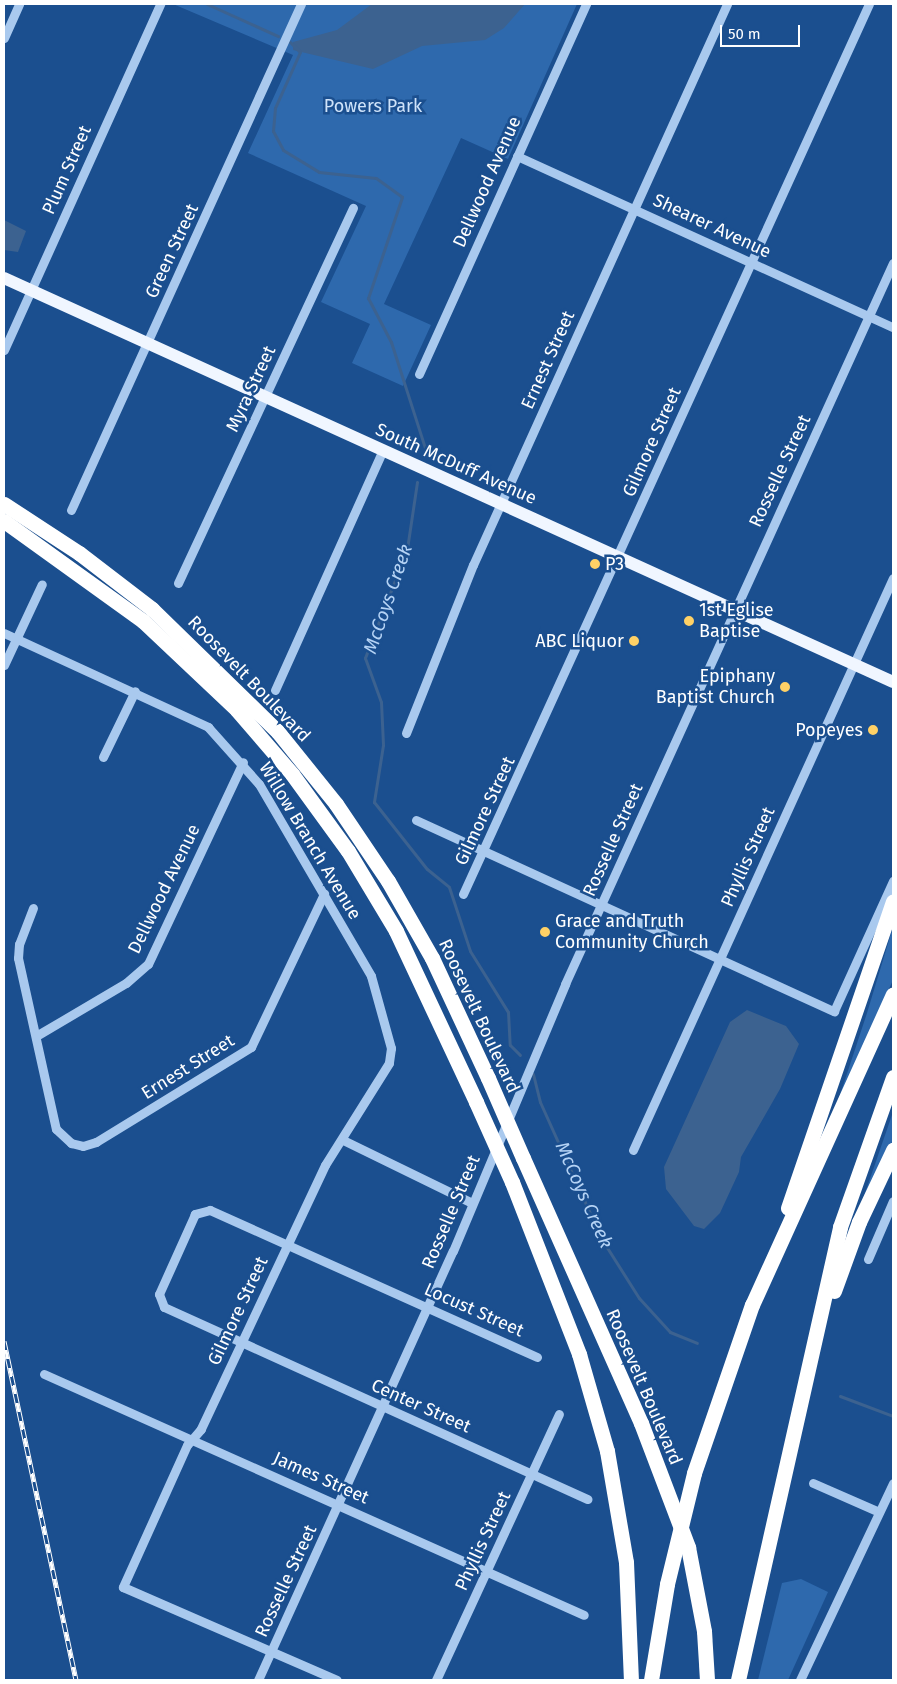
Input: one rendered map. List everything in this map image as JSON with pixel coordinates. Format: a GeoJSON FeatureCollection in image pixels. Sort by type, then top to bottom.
{"type":"FeatureCollection","features":[{"type":"Feature","properties":{"kind":"highway","name":"Roosevelt Boulevard"},"geometry":{"type":"LineString","coordinates":[[4,504],[80,553],[152,609],[278,732],[336,804],[392,888],[432,958],[488,1078],[641,1423],[688,1547],[704,1631],[707,1680]]}},
{"type":"Feature","properties":{"kind":"highway","name":"Roosevelt Boulevard"},"geometry":{"type":"LineString","coordinates":[[4,521],[143,621],[237,710],[292,774],[348,851],[396,931],[512,1182],[578,1354],[607,1451],[626,1562],[631,1680]]}},
{"type":"Feature","properties":{"kind":"highway"},"geometry":{"type":"LineString","coordinates":[[782,1236],[794,1182],[893,902]]}},
{"type":"Feature","properties":{"kind":"highway"},"geometry":{"type":"LineString","coordinates":[[651,1680],[667,1584],[694,1473],[718,1393],[782,1236],[893,994]]}},
{"type":"Feature","properties":{"kind":"highway"},"geometry":{"type":"LineString","coordinates":[[738,1680],[840,1226],[893,1077]]}},
{"type":"Feature","properties":{"kind":"highway"},"geometry":{"type":"LineString","coordinates":[[806,1378],[858,1222],[893,1150]]}},
{"type":"Feature","properties":{"kind":"main road","name":"South McDuff Avenue"},"geometry":{"type":"LineString","coordinates":[[4,278],[893,682]]}},
{"type":"Feature","properties":{"kind":"street"},"geometry":{"type":"LineString","coordinates":[[4,38],[19,4]]}},
{"type":"Feature","properties":{"kind":"street","name":"Plum Street"},"geometry":{"type":"LineString","coordinates":[[4,350],[160,4]]}},
{"type":"Feature","properties":{"kind":"street","name":"Green Street"},"geometry":{"type":"LineString","coordinates":[[71,510],[301,4]]}},
{"type":"Feature","properties":{"kind":"street","name":"Dellwood Avenue"},"geometry":{"type":"LineString","coordinates":[[419,374],[586,4]]}},
{"type":"Feature","properties":{"kind":"street","name":"Ernest Street"},"geometry":{"type":"LineString","coordinates":[[406,734],[501,504],[727,4]]}},
{"type":"Feature","properties":{"kind":"street","name":"Gilmore Street"},"geometry":{"type":"LineString","coordinates":[[464,894],[869,4]]}},
{"type":"Feature","properties":{"kind":"street","name":"Shearer Avenue"},"geometry":{"type":"LineString","coordinates":[[517,156],[893,327]]}},
{"type":"Feature","properties":{"kind":"street","name":"Myra Street"},"geometry":{"type":"LineString","coordinates":[[178,583],[352,208]]}},
{"type":"Feature","properties":{"kind":"street","name":"Rosselle Street"},"geometry":{"type":"LineString","coordinates":[[258,1680],[384,1407],[602,905],[893,263]]}},
{"type":"Feature","properties":{"kind":"street"},"geometry":{"type":"LineString","coordinates":[[275,690],[383,450]]}},
{"type":"Feature","properties":{"kind":"street","name":"Phyllis Street"},"geometry":{"type":"LineString","coordinates":[[633,1150],[893,578]]}},
{"type":"Feature","properties":{"kind":"street"},"geometry":{"type":"LineString","coordinates":[[4,665],[42,584]]}},
{"type":"Feature","properties":{"kind":"street","name":"Willow Branch Avenue"},"geometry":{"type":"LineString","coordinates":[[4,633],[135,691],[208,727],[242,762],[324,894],[371,976],[392,1054]]}},
{"type":"Feature","properties":{"kind":"street"},"geometry":{"type":"LineString","coordinates":[[103,757],[135,691]]}},
{"type":"Feature","properties":{"kind":"street","name":"Dellwood Avenue"},"geometry":{"type":"LineString","coordinates":[[36,1036],[126,983],[148,964],[242,762]]}},
{"type":"Feature","properties":{"kind":"street"},"geometry":{"type":"LineString","coordinates":[[416,820],[834,1011],[893,881]]}},
{"type":"Feature","properties":{"kind":"street","name":"Ernest Street"},"geometry":{"type":"LineString","coordinates":[[36,1036],[56,1129],[71,1143],[96,1142],[251,1048],[324,894]]}},
{"type":"Feature","properties":{"kind":"street"},"geometry":{"type":"LineString","coordinates":[[33,908],[18,944],[18,958],[36,1036]]}},
{"type":"Feature","properties":{"kind":"street","name":"Gilmore Street"},"geometry":{"type":"LineString","coordinates":[[272,1650],[123,1587],[193,1438],[242,1343],[325,1165],[342,1140],[392,1054]]}},
{"type":"Feature","properties":{"kind":"street"},"geometry":{"type":"LineString","coordinates":[[342,1140],[472,1203]]}},
{"type":"Feature","properties":{"kind":"street"},"geometry":{"type":"LineString","coordinates":[[868,1259],[893,1201]]}},
{"type":"Feature","properties":{"kind":"street","name":"Locust Street"},"geometry":{"type":"LineString","coordinates":[[164,1307],[159,1294],[195,1214],[210,1210],[537,1356]]}},
{"type":"Feature","properties":{"kind":"street","name":"Center Street"},"geometry":{"type":"LineString","coordinates":[[164,1307],[587,1499]]}},
{"type":"Feature","properties":{"kind":"street","name":"James Street"},"geometry":{"type":"LineString","coordinates":[[44,1374],[193,1438],[584,1615]]}},
{"type":"Feature","properties":{"kind":"street","name":"Phyllis Street"},"geometry":{"type":"LineString","coordinates":[[436,1680],[559,1414]]}},
{"type":"Feature","properties":{"kind":"street"},"geometry":{"type":"LineString","coordinates":[[813,1483],[880,1512]]}},
{"type":"Feature","properties":{"kind":"street"},"geometry":{"type":"LineString","coordinates":[[800,1680],[893,1483]]}},
{"type":"Feature","properties":{"kind":"street"},"geometry":{"type":"LineString","coordinates":[[272,1650],[337,1680]]}},
{"type":"Feature","properties":{"kind":"green space","name":"Powers Park"},"geometry":{"type":"Polygon","coordinates":[[[173,4],[577,4],[508,159],[461,138],[384,304],[431,325],[403,386],[352,363],[370,324],[321,302],[366,206],[248,153],[293,55],[173,4]]]}},
{"type":"Feature","properties":{"kind":"green space"},"geometry":{"type":"Polygon","coordinates":[[[893,927],[893,980],[838,1101],[867,1013],[893,927]]]}},
{"type":"Feature","properties":{"kind":"green space"},"geometry":{"type":"Polygon","coordinates":[[[893,1112],[893,1140],[863,1199],[893,1112]]]}},
{"type":"Feature","properties":{"kind":"green space"},"geometry":{"type":"Polygon","coordinates":[[[801,1579],[828,1592],[788,1680],[758,1680],[782,1583],[801,1579]]]}},
{"type":"Feature","properties":{"kind":"shaded area"},"geometry":{"type":"Polygon","coordinates":[[[372,4],[525,4],[504,28],[485,40],[422,46],[373,69],[293,50],[293,42],[337,30],[372,4]]]}},
{"type":"Feature","properties":{"kind":"shaded area"},"geometry":{"type":"Polygon","coordinates":[[[4,220],[26,231],[18,252],[4,250],[4,220]]]}},
{"type":"Feature","properties":{"kind":"shaded area"},"geometry":{"type":"Polygon","coordinates":[[[747,1010],[786,1026],[799,1044],[780,1089],[741,1157],[739,1172],[720,1213],[704,1229],[694,1226],[666,1189],[664,1167],[730,1022],[747,1010]]]}},
{"type":"Feature","properties":{"kind":"waterway","name":"McCoys Creek"},"geometry":{"type":"LineString","coordinates":[[207,4],[278,36]]}},
{"type":"Feature","properties":{"kind":"waterway","name":"McCoys Creek"},"geometry":{"type":"LineString","coordinates":[[290,42],[300,52],[275,108],[273,131],[283,150],[319,172],[376,178],[402,197],[368,298],[391,342],[427,454]]}},
{"type":"Feature","properties":{"kind":"waterway","name":"McCoys Creek"},"geometry":{"type":"LineString","coordinates":[[417,482],[407,549],[365,658],[381,702],[383,745],[374,802],[427,869],[449,887],[470,951],[508,1012],[510,1045],[520,1055]]}},
{"type":"Feature","properties":{"kind":"waterway","name":"McCoys Creek"},"geometry":{"type":"LineString","coordinates":[[533,1074],[540,1102],[601,1238],[639,1298],[670,1332],[697,1343]]}},
{"type":"Feature","properties":{"kind":"waterway","name":"McCoys Creek"},"geometry":{"type":"LineString","coordinates":[[840,1396],[893,1416]]}},
{"type":"Feature","properties":{"kind":"railway"},"geometry":{"type":"LineString","coordinates":[[4,1341],[76,1680]]}},
{"type":"Feature","properties":{"kind":"place","name":"P3"},"geometry":{"type":"Point","coordinates":[595,564]}},
{"type":"Feature","properties":{"kind":"place","name":"1st Eglise Baptise"},"geometry":{"type":"Point","coordinates":[689,621]}},
{"type":"Feature","properties":{"kind":"place","name":"ABC Liquor"},"geometry":{"type":"Point","coordinates":[634,641]}},
{"type":"Feature","properties":{"kind":"place","name":"Epiphany Baptist Church"},"geometry":{"type":"Point","coordinates":[785,687]}},
{"type":"Feature","properties":{"kind":"place","name":"Popeyes"},"geometry":{"type":"Point","coordinates":[873,730]}},
{"type":"Feature","properties":{"kind":"place","name":"Grace and Truth Community Church"},"geometry":{"type":"Point","coordinates":[545,932]}}]}
